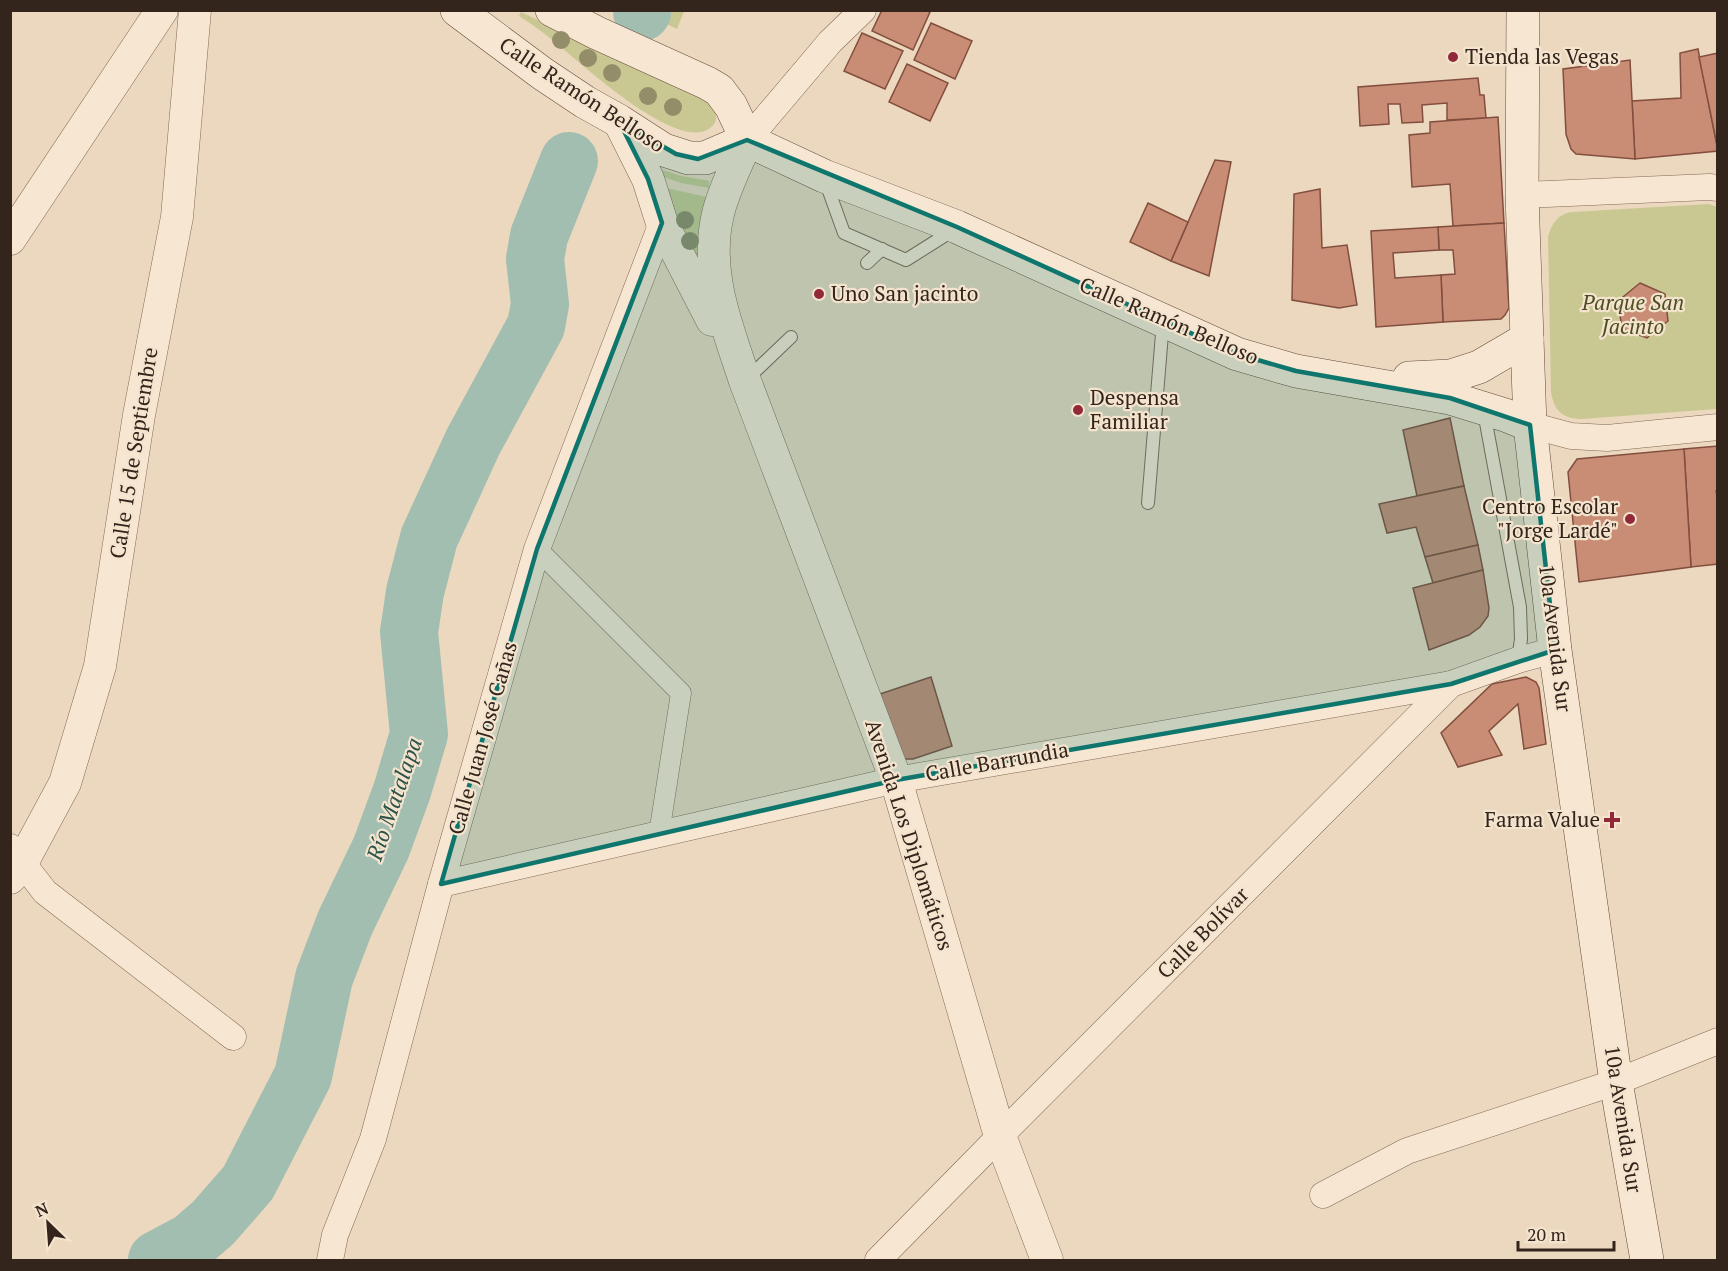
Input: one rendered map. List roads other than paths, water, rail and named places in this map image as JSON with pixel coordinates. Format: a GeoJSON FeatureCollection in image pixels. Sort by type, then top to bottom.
{"type":"FeatureCollection","features":[{"type":"Feature","properties":{"kind":"main road","name":"Calle Ramón Belloso"},"geometry":{"type":"LineString","coordinates":[[457,10],[543,74],[664,150],[689,158],[705,158],[747,140],[824,176],[957,227],[1236,354],[1296,371],[1450,398],[1530,425]]}},
{"type":"Feature","properties":{"kind":"main road"},"geometry":{"type":"LineString","coordinates":[[552,10],[719,90],[747,140]]}},
{"type":"Feature","properties":{"kind":"main road","name":"10a Avenida Sur"},"geometry":{"type":"LineString","coordinates":[[1523,10],[1522,195],[1530,425],[1555,650],[1616,1082],[1647,1260]]}},
{"type":"Feature","properties":{"kind":"main road"},"geometry":{"type":"LineString","coordinates":[[1362,381],[1451,376],[1479,367],[1527,339]]}},
{"type":"Feature","properties":{"kind":"street"},"geometry":{"type":"LineString","coordinates":[[10,239],[162,10]]}},
{"type":"Feature","properties":{"kind":"street","name":"Calle 15 de Septiembre"},"geometry":{"type":"LineString","coordinates":[[14,863],[65,783],[100,666],[139,415],[177,217],[195,10]]}},
{"type":"Feature","properties":{"kind":"street"},"geometry":{"type":"LineString","coordinates":[[747,140],[824,49],[863,10]]}},
{"type":"Feature","properties":{"kind":"street","name":"Avenida Los Diplomáticos"},"geometry":{"type":"LineString","coordinates":[[619,121],[648,179],[662,223],[745,381]]}},
{"type":"Feature","properties":{"kind":"street","name":"Avenida Los Diplomáticos"},"geometry":{"type":"LineString","coordinates":[[747,140],[718,211],[712,251],[714,274],[725,320],[745,381],[896,780],[1000,1136],[1047,1260]]}},
{"type":"Feature","properties":{"kind":"street"},"geometry":{"type":"LineString","coordinates":[[1522,195],[1718,188]]}},
{"type":"Feature","properties":{"kind":"street","name":"Calle Juan José Cañas"},"geometry":{"type":"LineString","coordinates":[[330,1260],[335,1235],[373,1139],[441,884],[537,549],[662,223]]}},
{"type":"Feature","properties":{"kind":"street","name":"Calle Ramón Belloso"},"geometry":{"type":"LineString","coordinates":[[1530,425],[1571,436],[1607,438],[1718,427]]}},
{"type":"Feature","properties":{"kind":"street"},"geometry":{"type":"LineString","coordinates":[[537,549],[681,693],[659,834]]}},
{"type":"Feature","properties":{"kind":"street","name":"Calle Bolívar"},"geometry":{"type":"LineString","coordinates":[[878,1260],[1451,684],[1518,660],[1555,650]]}},
{"type":"Feature","properties":{"kind":"street","name":"Calle Barrundia"},"geometry":{"type":"LineString","coordinates":[[441,884],[896,780],[1451,684]]}},
{"type":"Feature","properties":{"kind":"street"},"geometry":{"type":"LineString","coordinates":[[14,863],[45,892],[233,1037]]}},
{"type":"Feature","properties":{"kind":"street"},"geometry":{"type":"LineString","coordinates":[[1323,1195],[1407,1150],[1616,1082],[1718,1041]]}},
{"type":"Feature","properties":{"kind":"lane"},"geometry":{"type":"LineString","coordinates":[[824,176],[844,233],[906,260],[957,227]]}},
{"type":"Feature","properties":{"kind":"lane"},"geometry":{"type":"LineString","coordinates":[[867,263],[882,249]]}},
{"type":"Feature","properties":{"kind":"lane"},"geometry":{"type":"LineString","coordinates":[[1148,503],[1163,321]]}},
{"type":"Feature","properties":{"kind":"lane"},"geometry":{"type":"LineString","coordinates":[[745,381],[791,337]]}},
{"type":"Feature","properties":{"kind":"lane","name":"10a Avenida Sur"},"geometry":{"type":"LineString","coordinates":[[1483,408],[1520,607],[1521,639],[1518,660]]}},
{"type":"Feature","properties":{"kind":"waterway","name":"Río Matalapa"},"geometry":{"type":"LineString","coordinates":[[157,1260],[191,1242],[213,1223],[248,1183],[303,1076],[324,978],[345,923],[381,848],[402,791],[419,734],[409,632],[415,592],[429,538],[473,442],[536,326],[540,304],[535,259],[539,236],[569,161]]}},
{"type":"Feature","properties":{"kind":"place","name":"Tienda las Vegas"},"geometry":{"type":"Point","coordinates":[1453,57]}},
{"type":"Feature","properties":{"kind":"place","name":"Uno San jacinto"},"geometry":{"type":"Point","coordinates":[819,294]}},
{"type":"Feature","properties":{"kind":"place","name":"Despensa Familiar"},"geometry":{"type":"Point","coordinates":[1078,410]}},
{"type":"Feature","properties":{"kind":"place","name":"Centro Escolar \"Jorge Lardé\""},"geometry":{"type":"Point","coordinates":[1630,519]}},
{"type":"Feature","properties":{"kind":"place","name":"Farma Value"},"geometry":{"type":"Point","coordinates":[1612,820]}},
{"type":"Feature","properties":{"kind":"park label","name":"Parque San Jacinto"},"geometry":{"type":"Point","coordinates":[1633,315]}}]}
